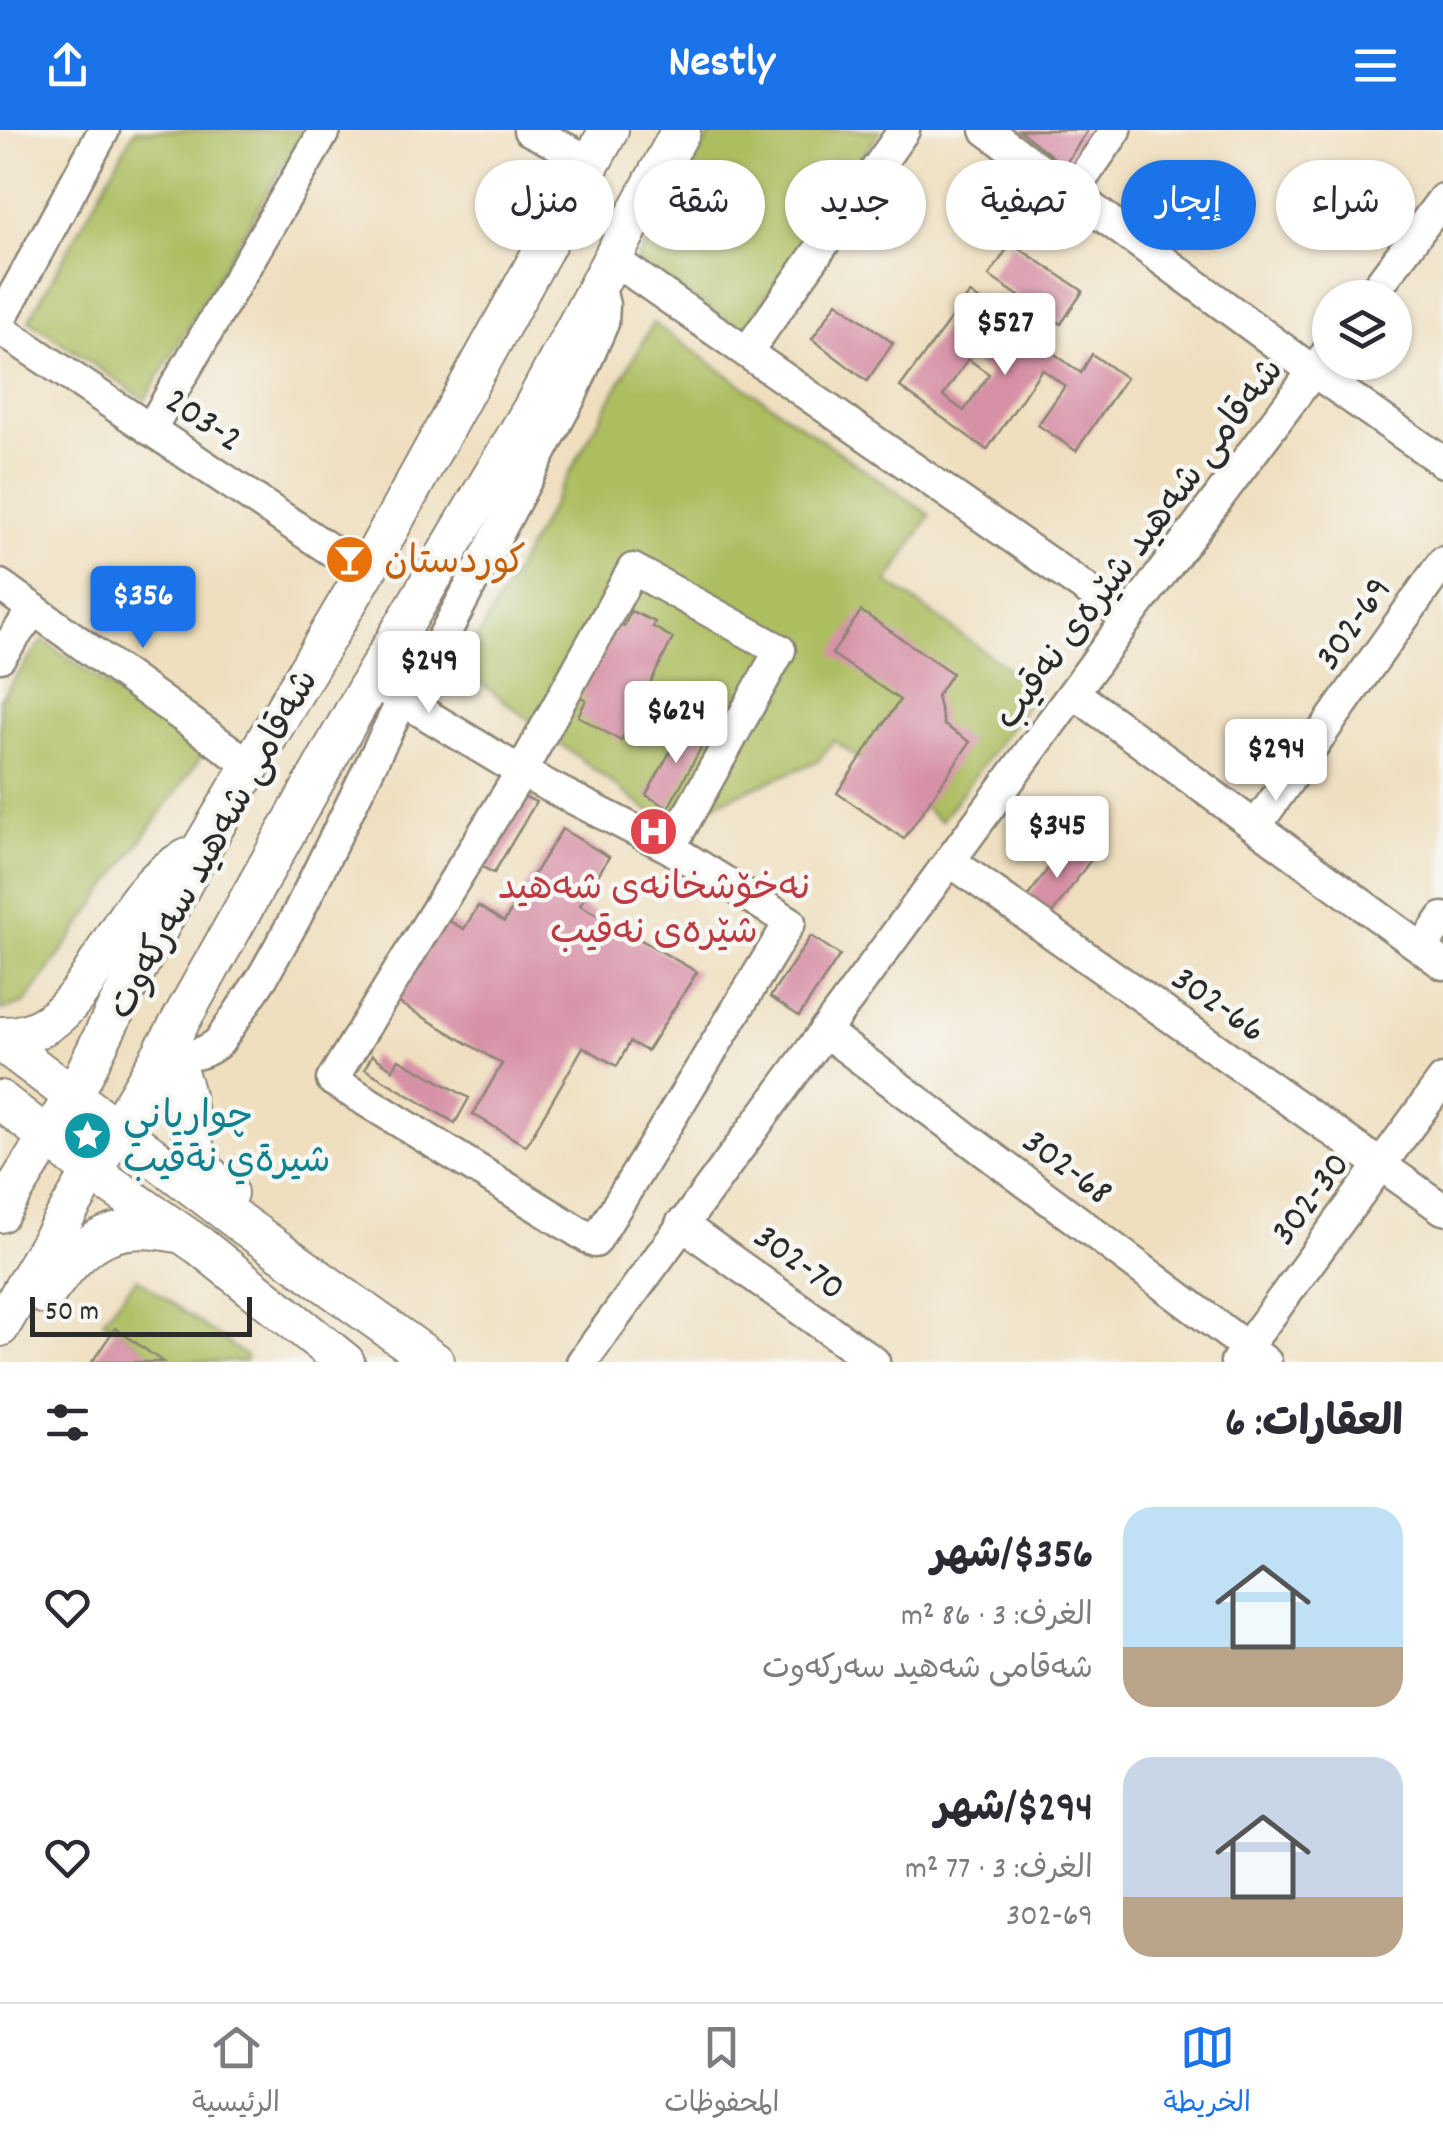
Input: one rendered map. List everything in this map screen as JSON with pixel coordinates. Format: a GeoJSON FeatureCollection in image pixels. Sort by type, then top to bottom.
{"type":"FeatureCollection","features":[{"type":"Feature","properties":{"kind":"main road","name":"شەقامی شەهید سەرکەوت"},"geometry":{"type":"LineString","coordinates":[[0,1327],[116,1127],[387,690],[604,271],[682,130]]}},
{"type":"Feature","properties":{"kind":"main road","name":"شەقامی شەهید سەرکەوت"},"geometry":{"type":"LineString","coordinates":[[0,1211],[74,1097],[199,853],[366,573],[600,146]]}},
{"type":"Feature","properties":{"kind":"main road"},"geometry":{"type":"LineString","coordinates":[[0,1038],[38,1031],[55,1020],[82,987],[148,885],[179,860],[199,853]]}},
{"type":"Feature","properties":{"kind":"main road"},"geometry":{"type":"LineString","coordinates":[[0,1038],[273,1246],[435,1362]]}},
{"type":"Feature","properties":{"kind":"main road"},"geometry":{"type":"LineString","coordinates":[[165,1047],[182,1085],[190,1139],[198,1162],[217,1185],[262,1219],[271,1233],[273,1246]]}},
{"type":"Feature","properties":{"kind":"main road"},"geometry":{"type":"LineString","coordinates":[[0,1100],[182,1234],[345,1362]]}},
{"type":"Feature","properties":{"kind":"main road"},"geometry":{"type":"LineString","coordinates":[[0,1122],[13,1141],[16,1157],[0,1211]]}},
{"type":"Feature","properties":{"kind":"main road"},"geometry":{"type":"LineString","coordinates":[[0,1337],[38,1304],[70,1260],[98,1240],[120,1232],[152,1228],[182,1234]]}},
{"type":"Feature","properties":{"kind":"street"},"geometry":{"type":"LineString","coordinates":[[0,320],[104,130]]}},
{"type":"Feature","properties":{"kind":"street"},"geometry":{"type":"LineString","coordinates":[[150,430],[325,130]]}},
{"type":"Feature","properties":{"kind":"street"},"geometry":{"type":"LineString","coordinates":[[529,130],[600,146]]}},
{"type":"Feature","properties":{"kind":"street"},"geometry":{"type":"LineString","coordinates":[[747,352],[904,130]]}},
{"type":"Feature","properties":{"kind":"street"},"geometry":{"type":"LineString","coordinates":[[986,130],[1027,160]]}},
{"type":"Feature","properties":{"kind":"street"},"geometry":{"type":"LineString","coordinates":[[1095,160],[1116,130]]}},
{"type":"Feature","properties":{"kind":"street"},"geometry":{"type":"LineString","coordinates":[[1382,280],[1443,199]]}},
{"type":"Feature","properties":{"kind":"street"},"geometry":{"type":"LineString","coordinates":[[1101,212],[1312,353]]}},
{"type":"Feature","properties":{"kind":"street"},"geometry":{"type":"LineString","coordinates":[[604,271],[627,268],[1128,618]]}},
{"type":"Feature","properties":{"kind":"street","name":"203-2"},"geometry":{"type":"LineString","coordinates":[[0,329],[366,573]]}},
{"type":"Feature","properties":{"kind":"street","name":"شەقامی شەهید شێرەی نەقیب"},"geometry":{"type":"LineString","coordinates":[[582,1362],[1312,373]]}},
{"type":"Feature","properties":{"kind":"street"},"geometry":{"type":"LineString","coordinates":[[1346,380],[1443,462]]}},
{"type":"Feature","properties":{"kind":"street","name":"302-69"},"geometry":{"type":"LineString","coordinates":[[1256,826],[1443,562]]}},
{"type":"Feature","properties":{"kind":"street"},"geometry":{"type":"LineString","coordinates":[[165,1047],[199,1054],[219,1042],[262,978],[296,917],[387,690],[521,772],[670,848],[790,922],[595,1242],[332,1080],[521,772],[634,569],[780,650],[670,848]]}},
{"type":"Feature","properties":{"kind":"street"},"geometry":{"type":"LineString","coordinates":[[0,585],[252,766]]}},
{"type":"Feature","properties":{"kind":"street"},"geometry":{"type":"LineString","coordinates":[[0,657],[34,609]]}},
{"type":"Feature","properties":{"kind":"street"},"geometry":{"type":"LineString","coordinates":[[1074,694],[1432,956],[1443,918]]}},
{"type":"Feature","properties":{"kind":"street","name":"302-66"},"geometry":{"type":"LineString","coordinates":[[950,861],[1443,1208]]}},
{"type":"Feature","properties":{"kind":"street","name":"302-68"},"geometry":{"type":"LineString","coordinates":[[824,1031],[1249,1357]]}},
{"type":"Feature","properties":{"kind":"street","name":"302-30"},"geometry":{"type":"LineString","coordinates":[[1249,1357],[1443,1080]]}},
{"type":"Feature","properties":{"kind":"street","name":"302-70"},"geometry":{"type":"LineString","coordinates":[[681,1224],[874,1362]]}},
{"type":"Feature","properties":{"kind":"green space"},"geometry":{"type":"Polygon","coordinates":[[[135,130],[304,130],[145,400],[29,320],[135,130]]]}},
{"type":"Feature","properties":{"kind":"green space"},"geometry":{"type":"Polygon","coordinates":[[[713,130],[881,130],[860,160],[785,160],[785,250],[799,250],[743,331],[636,261],[642,250],[765,250],[765,160],[695,160],[713,130]]]}},
{"type":"Feature","properties":{"kind":"green space"},"geometry":{"type":"Polygon","coordinates":[[[653,323],[930,515],[888,582],[1038,690],[941,821],[834,740],[818,761],[666,824],[461,668],[653,323]]]}},
{"type":"Feature","properties":{"kind":"green space"},"geometry":{"type":"Polygon","coordinates":[[[43,640],[203,754],[25,1003],[1,1011],[0,699],[43,640]]]}},
{"type":"Feature","properties":{"kind":"green space"},"geometry":{"type":"Polygon","coordinates":[[[137,1278],[247,1357],[244,1362],[161,1362],[103,1320],[137,1278]]]}},
{"type":"Feature","properties":{"kind":"building"},"geometry":{"type":"Polygon","coordinates":[[[1019,130],[1088,130],[1068,160],[1056,160],[1019,130]]]}},
{"type":"Feature","properties":{"kind":"building"},"geometry":{"type":"Polygon","coordinates":[[[1006,250],[1022,250],[1083,291],[1061,324],[989,276],[1006,250]]]}},
{"type":"Feature","properties":{"kind":"building"},"geometry":{"type":"Polygon","coordinates":[[[970,293],[1081,373],[1092,354],[1126,378],[1076,451],[1038,425],[1065,386],[1042,369],[987,450],[900,387],[970,293]],[[968,359],[943,396],[964,411],[989,374],[968,359]]]}},
{"type":"Feature","properties":{"kind":"building"},"geometry":{"type":"Polygon","coordinates":[[[837,302],[893,343],[867,381],[812,339],[837,302]]]}},
{"type":"Feature","properties":{"kind":"building"},"geometry":{"type":"Polygon","coordinates":[[[631,611],[655,622],[653,627],[673,638],[621,741],[578,716],[586,700],[580,696],[617,623],[624,626],[631,611]]]}},
{"type":"Feature","properties":{"kind":"building"},"geometry":{"type":"Polygon","coordinates":[[[861,611],[952,673],[937,696],[944,725],[970,742],[904,839],[837,793],[900,700],[832,654],[861,611]]]}},
{"type":"Feature","properties":{"kind":"building"},"geometry":{"type":"Polygon","coordinates":[[[685,725],[707,737],[668,808],[646,795],[685,725]]]}},
{"type":"Feature","properties":{"kind":"building"},"geometry":{"type":"Polygon","coordinates":[[[517,793],[536,802],[494,873],[475,863],[517,793]]]}},
{"type":"Feature","properties":{"kind":"building"},"geometry":{"type":"Polygon","coordinates":[[[562,829],[609,857],[580,905],[697,972],[647,1051],[630,1042],[617,1066],[583,1047],[526,1146],[473,1114],[502,1064],[391,998],[443,918],[464,929],[478,906],[504,922],[562,829]]]}},
{"type":"Feature","properties":{"kind":"building"},"geometry":{"type":"Polygon","coordinates":[[[1068,841],[1092,858],[1047,921],[1023,903],[1068,841]]]}},
{"type":"Feature","properties":{"kind":"building"},"geometry":{"type":"Polygon","coordinates":[[[811,936],[840,955],[799,1016],[770,997],[811,936]]]}},
{"type":"Feature","properties":{"kind":"building"},"geometry":{"type":"Polygon","coordinates":[[[372,1055],[393,1070],[399,1059],[469,1098],[455,1123],[365,1069],[372,1055]]]}},
{"type":"Feature","properties":{"kind":"building"},"geometry":{"type":"Polygon","coordinates":[[[115,1328],[163,1362],[92,1362],[115,1328]]]}},
{"type":"Feature","properties":{"kind":"place","name":"كوردستان"},"geometry":{"type":"Point","coordinates":[349,559]}},
{"type":"Feature","properties":{"kind":"place","name":"نەخۆشخانەی شەهید شێرەی نەقیب"},"geometry":{"type":"Point","coordinates":[654,831]}},
{"type":"Feature","properties":{"kind":"place","name":"چوارياني شيرةي نةقيب"},"geometry":{"type":"Point","coordinates":[88,1136]}}]}
